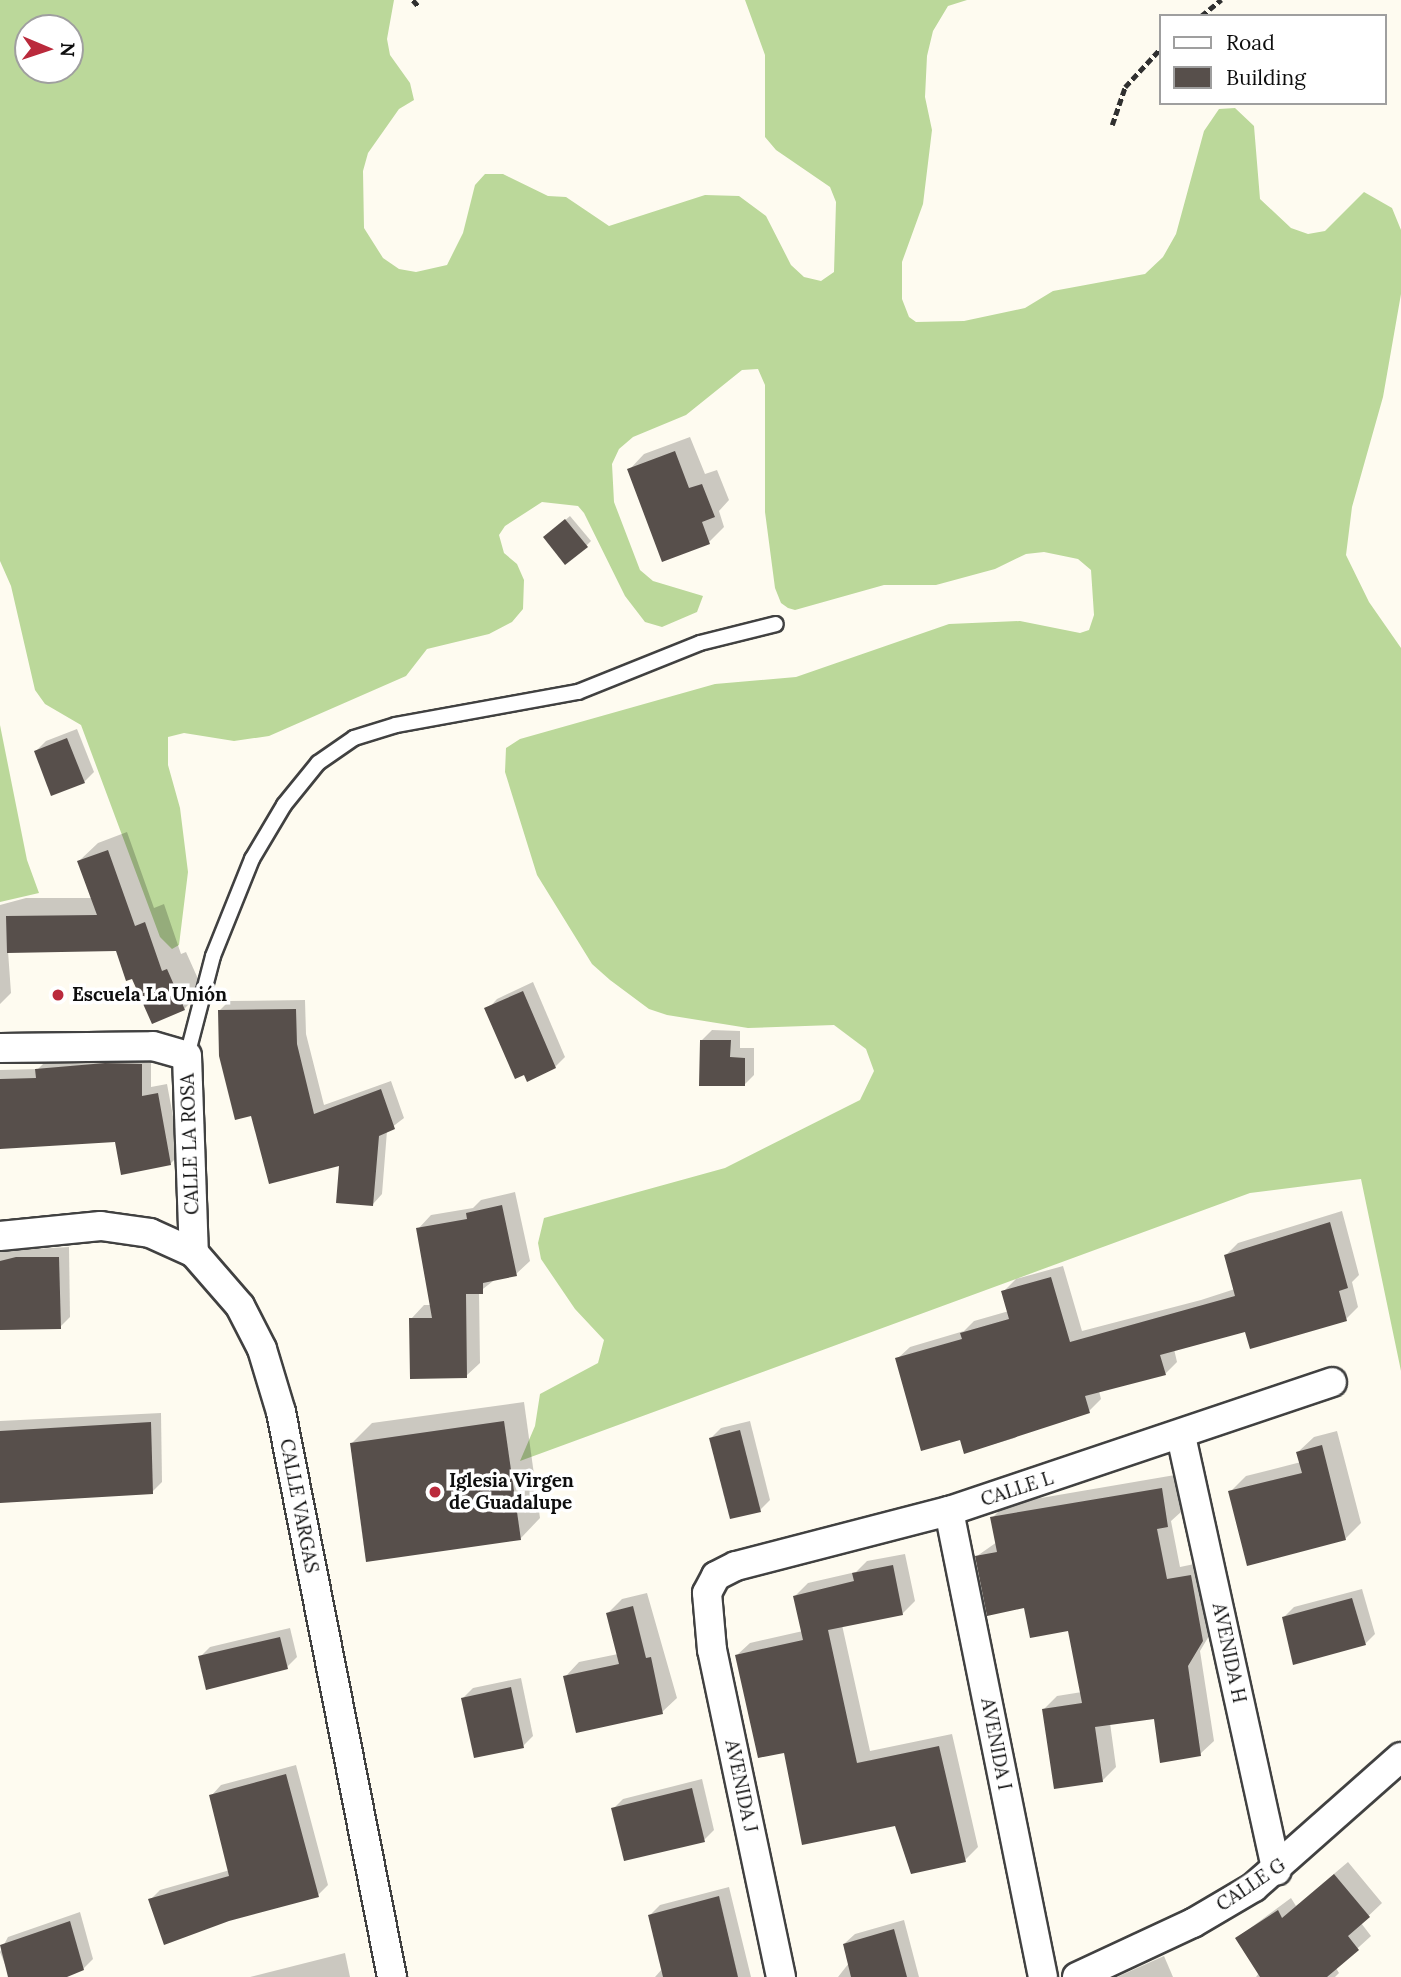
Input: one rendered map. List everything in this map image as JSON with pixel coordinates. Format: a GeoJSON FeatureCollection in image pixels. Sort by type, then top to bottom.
{"type":"FeatureCollection","features":[{"type":"Feature","properties":{"kind":"street","name":"CALLE LA ROSA"},"geometry":{"type":"LineString","coordinates":[[0,1048],[153,1046],[187,1056],[194,1253]]}},
{"type":"Feature","properties":{"kind":"street","name":"CALLE VARGAS"},"geometry":{"type":"LineString","coordinates":[[0,1236],[101,1226],[150,1233],[194,1253],[240,1306],[262,1349],[281,1412],[392,1977]]}},
{"type":"Feature","properties":{"kind":"street","name":"CALLE L"},"geometry":{"type":"LineString","coordinates":[[707,1593],[716,1576],[736,1566],[949,1511],[1181,1436],[1332,1382]]}},
{"type":"Feature","properties":{"kind":"street","name":"AVENIDA H"},"geometry":{"type":"LineString","coordinates":[[1181,1436],[1277,1871]]}},
{"type":"Feature","properties":{"kind":"street","name":"AVENIDA I"},"geometry":{"type":"LineString","coordinates":[[949,1511],[1043,1977]]}},
{"type":"Feature","properties":{"kind":"street","name":"AVENIDA J"},"geometry":{"type":"LineString","coordinates":[[707,1593],[712,1650],[781,1977]]}},
{"type":"Feature","properties":{"kind":"street","name":"CALLE G"},"geometry":{"type":"LineString","coordinates":[[1077,1977],[1193,1923],[1277,1871],[1401,1757]]}},
{"type":"Feature","properties":{"kind":"lane"},"geometry":{"type":"LineString","coordinates":[[187,1056],[213,956],[252,859],[284,805],[318,763],[354,738],[396,725],[578,692],[701,643],[776,624]]}},
{"type":"Feature","properties":{"kind":"path"},"geometry":{"type":"LineString","coordinates":[[413,0],[419,7]]}},
{"type":"Feature","properties":{"kind":"path"},"geometry":{"type":"LineString","coordinates":[[1204,14],[1221,0]]}},
{"type":"Feature","properties":{"kind":"path"},"geometry":{"type":"LineString","coordinates":[[1112,125],[1125,87],[1160,49]]}},
{"type":"Feature","properties":{"kind":"green space"},"geometry":{"type":"Polygon","coordinates":[[[0,0],[394,0],[387,39],[390,55],[410,83],[414,100],[399,109],[368,153],[363,171],[364,228],[383,258],[399,269],[416,272],[447,265],[463,233],[475,185],[485,174],[503,174],[548,196],[566,197],[609,226],[705,195],[739,196],[766,216],[791,265],[804,277],[821,281],[834,272],[836,202],[830,187],[776,150],[765,137],[765,55],[745,0],[967,0],[948,6],[933,31],[927,56],[925,97],[932,130],[923,204],[902,262],[902,299],[909,317],[916,322],[964,321],[1025,308],[1053,291],[1145,274],[1163,257],[1176,234],[1204,131],[1219,109],[1235,108],[1254,126],[1260,199],[1291,228],[1308,234],[1325,231],[1364,192],[1392,208],[1401,230],[1401,294],[1383,397],[1352,507],[1346,555],[1369,602],[1401,648],[1401,1371],[1361,1179],[1250,1193],[520,1461],[535,1426],[540,1394],[598,1363],[604,1340],[575,1309],[541,1259],[538,1243],[544,1218],[725,1168],[860,1100],[874,1071],[866,1049],[834,1025],[748,1028],[667,1015],[649,1009],[610,980],[592,964],[537,875],[505,772],[506,748],[520,739],[715,684],[796,677],[949,624],[1020,621],[1080,633],[1089,630],[1094,615],[1091,570],[1078,559],[1044,552],[1026,554],[995,569],[936,585],[884,585],[795,610],[781,603],[775,588],[765,512],[765,385],[758,369],[742,370],[686,415],[633,437],[619,449],[612,464],[614,502],[640,570],[653,581],[703,596],[697,612],[662,627],[645,622],[625,596],[578,506],[542,502],[505,526],[499,535],[504,553],[517,564],[524,580],[523,609],[512,622],[489,634],[427,649],[406,676],[269,736],[234,741],[184,733],[168,737],[168,765],[180,808],[188,872],[179,945],[172,949],[160,937],[81,725],[45,704],[35,690],[11,586],[0,561],[0,0]]]}},
{"type":"Feature","properties":{"kind":"green space"},"geometry":{"type":"Polygon","coordinates":[[[0,725],[27,860],[39,893],[0,902],[0,725]]]}},
{"type":"Feature","properties":{"kind":"building"},"geometry":{"type":"Polygon","coordinates":[[[675,451],[689,488],[702,484],[715,517],[702,522],[710,544],[662,562],[627,469],[675,451]]]}},
{"type":"Feature","properties":{"kind":"building"},"geometry":{"type":"Polygon","coordinates":[[[565,519],[588,547],[565,565],[543,537],[565,519]]]}},
{"type":"Feature","properties":{"kind":"building"},"geometry":{"type":"Polygon","coordinates":[[[67,738],[85,783],[51,796],[34,751],[67,738]]]}},
{"type":"Feature","properties":{"kind":"building"},"geometry":{"type":"Polygon","coordinates":[[[108,850],[135,926],[145,922],[162,971],[167,969],[185,1010],[152,1024],[132,979],[126,981],[116,951],[7,953],[6,916],[97,915],[77,861],[108,850]]]}},
{"type":"Feature","properties":{"kind":"building"},"geometry":{"type":"Polygon","coordinates":[[[523,991],[556,1068],[527,1082],[524,1075],[515,1079],[484,1008],[523,991]]]}},
{"type":"Feature","properties":{"kind":"building"},"geometry":{"type":"Polygon","coordinates":[[[296,1009],[297,1044],[314,1114],[381,1089],[395,1129],[379,1136],[373,1206],[336,1203],[339,1166],[269,1184],[251,1116],[235,1120],[219,1056],[218,1010],[296,1009]]]}},
{"type":"Feature","properties":{"kind":"building"},"geometry":{"type":"Polygon","coordinates":[[[700,1040],[731,1040],[730,1057],[745,1058],[745,1086],[699,1086],[700,1040]]]}},
{"type":"Feature","properties":{"kind":"building"},"geometry":{"type":"Polygon","coordinates":[[[105,1063],[142,1064],[142,1096],[158,1093],[171,1165],[121,1175],[115,1142],[0,1149],[0,1079],[36,1078],[35,1069],[105,1063]]]}},
{"type":"Feature","properties":{"kind":"building"},"geometry":{"type":"Polygon","coordinates":[[[502,1205],[517,1276],[483,1283],[483,1294],[466,1294],[467,1378],[410,1379],[409,1318],[432,1318],[416,1228],[467,1219],[466,1213],[502,1205]]]}},
{"type":"Feature","properties":{"kind":"building"},"geometry":{"type":"Polygon","coordinates":[[[1330,1222],[1348,1288],[1339,1291],[1347,1321],[1250,1349],[1245,1332],[1160,1355],[1166,1375],[1085,1396],[1090,1413],[964,1454],[960,1440],[921,1451],[895,1358],[962,1339],[960,1333],[1009,1319],[1001,1291],[1051,1277],[1070,1342],[1235,1296],[1224,1255],[1330,1222]]]}},
{"type":"Feature","properties":{"kind":"building"},"geometry":{"type":"Polygon","coordinates":[[[16,1257],[59,1257],[61,1329],[0,1330],[0,1261],[16,1257]]]}},
{"type":"Feature","properties":{"kind":"building","name":"Iglesia Virgen de Guadalupe"},"geometry":{"type":"Polygon","coordinates":[[[504,1421],[521,1540],[366,1562],[350,1443],[504,1421]]]}},
{"type":"Feature","properties":{"kind":"building"},"geometry":{"type":"Polygon","coordinates":[[[151,1422],[153,1494],[0,1503],[0,1431],[151,1422]]]}},
{"type":"Feature","properties":{"kind":"building"},"geometry":{"type":"Polygon","coordinates":[[[740,1430],[761,1512],[730,1519],[709,1438],[740,1430]]]}},
{"type":"Feature","properties":{"kind":"building"},"geometry":{"type":"Polygon","coordinates":[[[1322,1445],[1346,1540],[1247,1566],[1228,1491],[1302,1473],[1296,1452],[1322,1445]]]}},
{"type":"Feature","properties":{"kind":"building"},"geometry":{"type":"Polygon","coordinates":[[[1162,1488],[1168,1527],[1157,1529],[1167,1579],[1191,1575],[1203,1641],[1188,1666],[1201,1756],[1160,1763],[1154,1719],[1095,1727],[1103,1782],[1054,1789],[1042,1709],[1082,1703],[1068,1631],[1030,1638],[1024,1608],[987,1616],[975,1556],[997,1552],[990,1517],[1162,1488]]]}},
{"type":"Feature","properties":{"kind":"building"},"geometry":{"type":"Polygon","coordinates":[[[893,1565],[903,1615],[828,1630],[857,1763],[939,1746],[966,1862],[911,1874],[895,1826],[802,1845],[784,1753],[758,1758],[735,1655],[803,1640],[793,1596],[854,1581],[852,1573],[893,1565]]]}},
{"type":"Feature","properties":{"kind":"building"},"geometry":{"type":"Polygon","coordinates":[[[1352,1598],[1366,1645],[1293,1665],[1282,1617],[1352,1598]]]}},
{"type":"Feature","properties":{"kind":"building"},"geometry":{"type":"Polygon","coordinates":[[[633,1606],[646,1658],[651,1657],[663,1714],[576,1733],[563,1676],[619,1664],[606,1613],[633,1606]]]}},
{"type":"Feature","properties":{"kind":"building"},"geometry":{"type":"Polygon","coordinates":[[[280,1637],[288,1669],[206,1690],[198,1656],[280,1637]]]}},
{"type":"Feature","properties":{"kind":"building"},"geometry":{"type":"Polygon","coordinates":[[[511,1687],[524,1748],[474,1758],[461,1698],[511,1687]]]}},
{"type":"Feature","properties":{"kind":"building"},"geometry":{"type":"Polygon","coordinates":[[[286,1774],[319,1897],[229,1921],[164,1945],[148,1899],[229,1876],[209,1795],[286,1774]]]}},
{"type":"Feature","properties":{"kind":"building"},"geometry":{"type":"Polygon","coordinates":[[[692,1788],[705,1842],[624,1861],[611,1808],[692,1788]]]}},
{"type":"Feature","properties":{"kind":"building"},"geometry":{"type":"Polygon","coordinates":[[[1334,1874],[1370,1917],[1348,1936],[1359,1950],[1327,1977],[1260,1977],[1235,1938],[1278,1910],[1282,1918],[1334,1874]]]}},
{"type":"Feature","properties":{"kind":"building"},"geometry":{"type":"Polygon","coordinates":[[[719,1896],[738,1977],[663,1977],[648,1915],[719,1896]]]}},
{"type":"Feature","properties":{"kind":"building"},"geometry":{"type":"Polygon","coordinates":[[[70,1921],[84,1970],[67,1977],[8,1977],[0,1945],[70,1921]]]}},
{"type":"Feature","properties":{"kind":"building"},"geometry":{"type":"Polygon","coordinates":[[[894,1929],[907,1977],[851,1977],[843,1944],[894,1929]]]}},
{"type":"Feature","properties":{"kind":"place","name":"Escuela La Unión"},"geometry":{"type":"Point","coordinates":[58,995]}},
{"type":"Feature","properties":{"kind":"place","name":"Iglesia Virgen de Guadalupe"},"geometry":{"type":"Point","coordinates":[435,1492]}}]}
